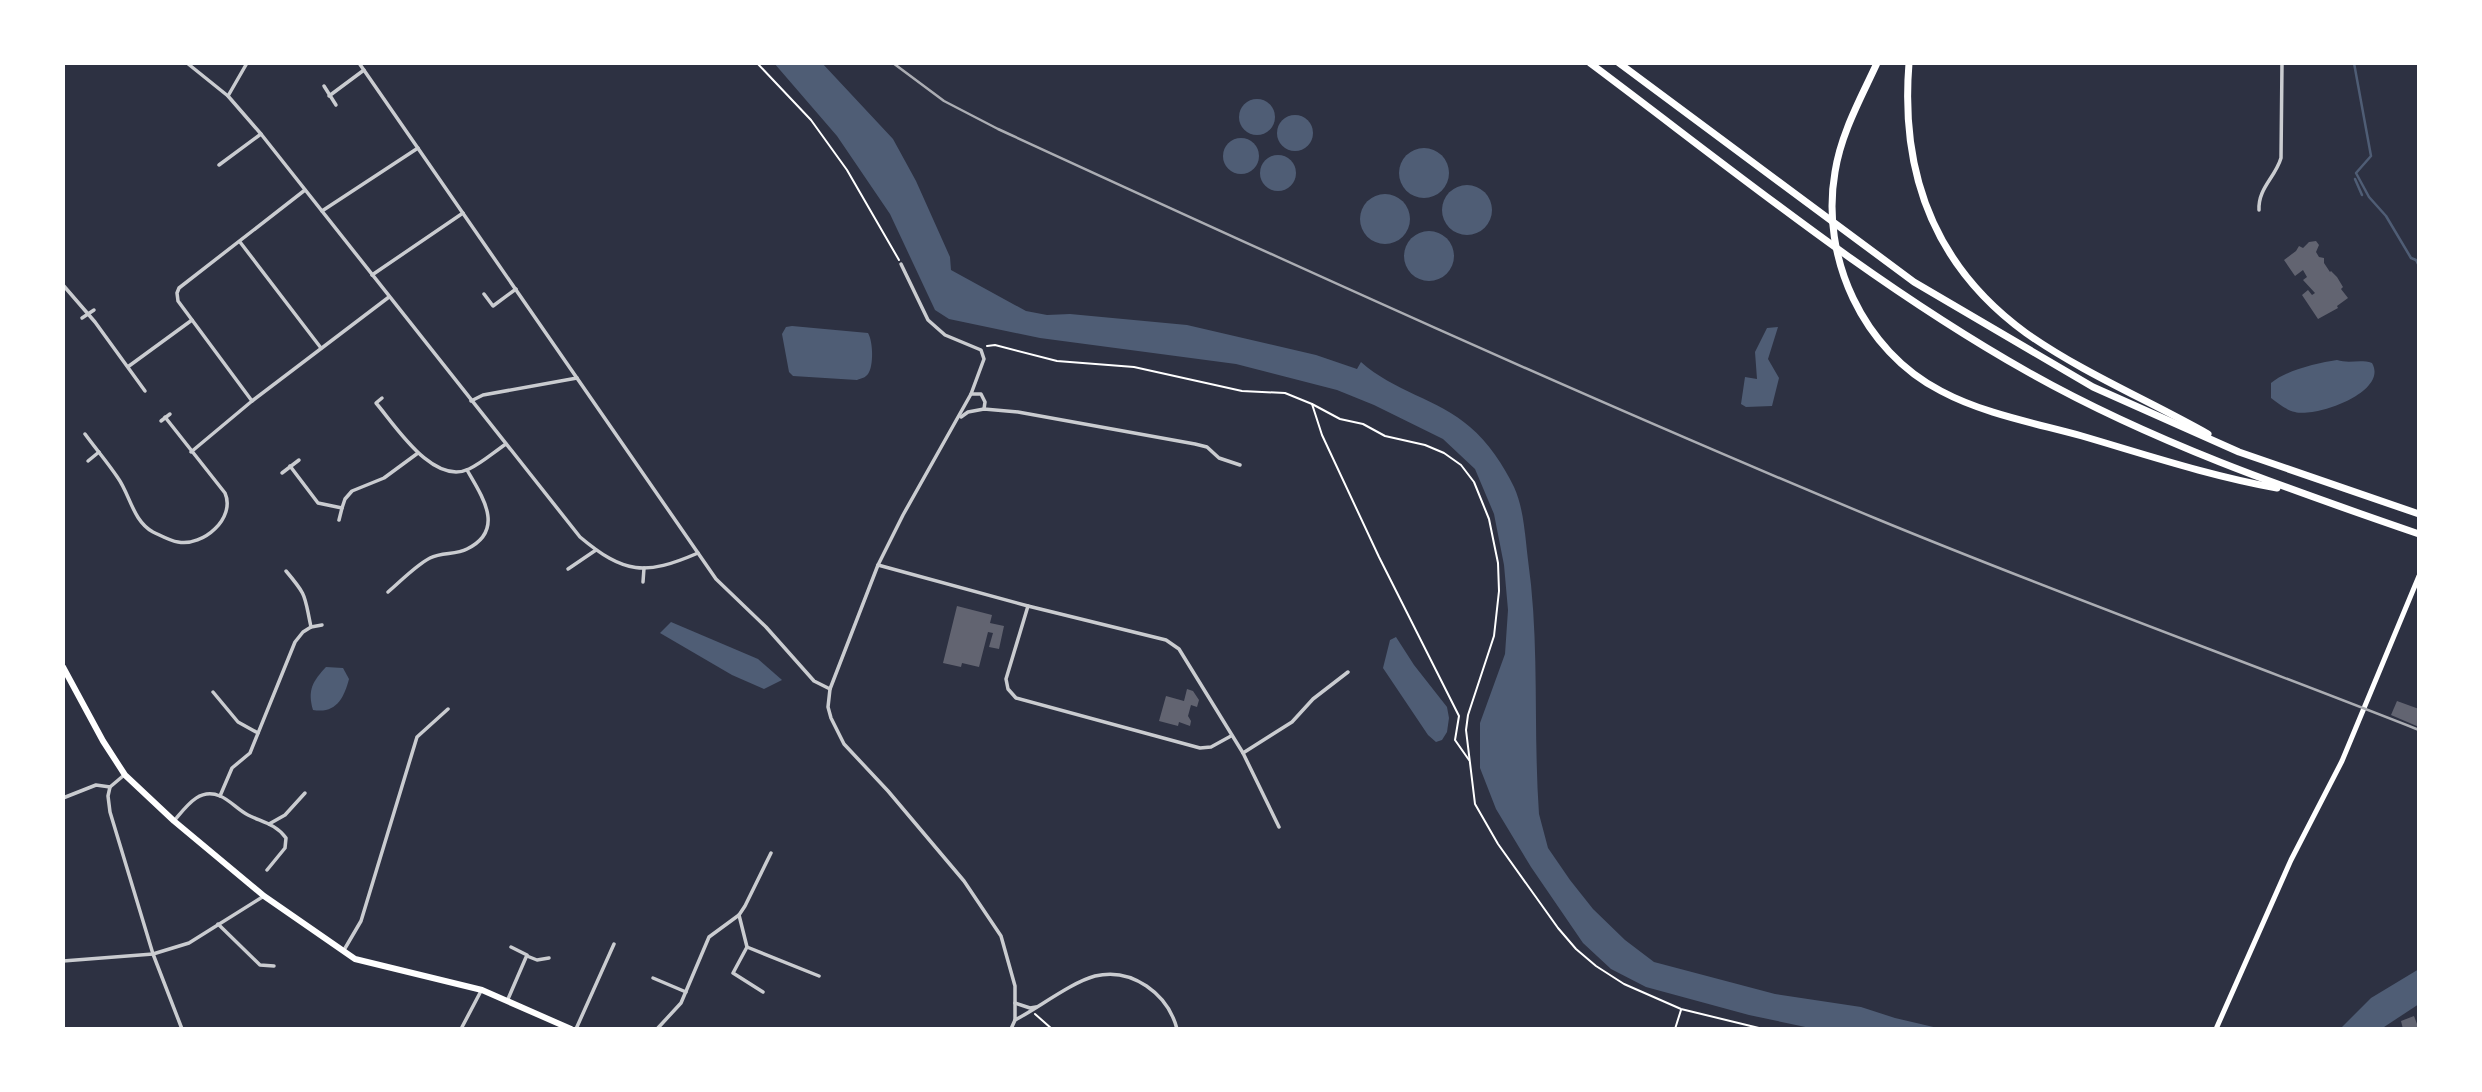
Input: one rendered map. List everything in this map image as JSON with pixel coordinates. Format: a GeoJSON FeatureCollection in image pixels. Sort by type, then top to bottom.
{"type":"FeatureCollection","features":[{"type":"Feature","properties":{"kind":"highway"},"geometry":{"type":"LineString","coordinates":[[1590,63],[1868,271],[1978,343],[2038,378],[2136,428],[2295,492],[2419,534]]}},
{"type":"Feature","properties":{"kind":"highway"},"geometry":{"type":"LineString","coordinates":[[1619,63],[1878,257],[1957,309],[2093,387],[2239,452],[2419,514]]}},
{"type":"Feature","properties":{"kind":"highway"},"geometry":{"type":"LineString","coordinates":[[1877,63],[1841,146],[1832,194],[1835,242],[1850,293],[1871,331],[1900,362],[1929,384],[1959,400],[2220,478],[2295,492]]}},
{"type":"Feature","properties":{"kind":"highway"},"geometry":{"type":"LineString","coordinates":[[1909,63],[1907,125],[1916,178],[1933,223],[1972,283],[2010,320],[2043,344],[2239,452]]}},
{"type":"Feature","properties":{"kind":"main road"},"geometry":{"type":"LineString","coordinates":[[2216,1029],[2291,859],[2342,761],[2419,576]]}},
{"type":"Feature","properties":{"kind":"main road"},"geometry":{"type":"LineString","coordinates":[[63,667],[103,741],[125,775],[174,821],[264,896],[355,959],[482,989],[573,1029]]}},
{"type":"Feature","properties":{"kind":"street"},"geometry":{"type":"LineString","coordinates":[[187,63],[228,96],[261,134],[580,537],[615,563],[644,568],[675,563],[698,553]]}},
{"type":"Feature","properties":{"kind":"street"},"geometry":{"type":"LineString","coordinates":[[228,96],[247,63]]}},
{"type":"Feature","properties":{"kind":"street"},"geometry":{"type":"LineString","coordinates":[[359,63],[716,579],[766,627],[814,681],[830,689]]}},
{"type":"Feature","properties":{"kind":"street"},"geometry":{"type":"LineString","coordinates":[[2259,210],[2262,190],[2276,172],[2281,159],[2281,63]]}},
{"type":"Feature","properties":{"kind":"street"},"geometry":{"type":"LineString","coordinates":[[329,96],[364,70]]}},
{"type":"Feature","properties":{"kind":"street"},"geometry":{"type":"LineString","coordinates":[[324,86],[336,105]]}},
{"type":"Feature","properties":{"kind":"street"},"geometry":{"type":"LineString","coordinates":[[219,165],[261,134]]}},
{"type":"Feature","properties":{"kind":"street"},"geometry":{"type":"LineString","coordinates":[[322,212],[418,148]]}},
{"type":"Feature","properties":{"kind":"street"},"geometry":{"type":"LineString","coordinates":[[252,401],[178,301],[177,293],[179,288],[304,190]]}},
{"type":"Feature","properties":{"kind":"street"},"geometry":{"type":"LineString","coordinates":[[372,275],[463,213]]}},
{"type":"Feature","properties":{"kind":"street"},"geometry":{"type":"LineString","coordinates":[[240,242],[321,348]]}},
{"type":"Feature","properties":{"kind":"street"},"geometry":{"type":"LineString","coordinates":[[901,264],[928,320],[945,335],[981,350],[984,359],[959,418],[903,515],[878,565],[828,699],[831,718],[844,744],[888,791],[964,881],[1001,936],[1015,986],[1015,1020],[1011,1029]]}},
{"type":"Feature","properties":{"kind":"street"},"geometry":{"type":"LineString","coordinates":[[63,285],[88,313],[144,391]]}},
{"type":"Feature","properties":{"kind":"street"},"geometry":{"type":"LineString","coordinates":[[484,294],[493,306],[516,289]]}},
{"type":"Feature","properties":{"kind":"street"},"geometry":{"type":"LineString","coordinates":[[191,452],[252,401],[388,297]]}},
{"type":"Feature","properties":{"kind":"street"},"geometry":{"type":"LineString","coordinates":[[82,318],[94,310]]}},
{"type":"Feature","properties":{"kind":"street"},"geometry":{"type":"LineString","coordinates":[[128,366],[192,320]]}},
{"type":"Feature","properties":{"kind":"street"},"geometry":{"type":"LineString","coordinates":[[471,401],[483,395],[577,378]]}},
{"type":"Feature","properties":{"kind":"street"},"geometry":{"type":"LineString","coordinates":[[971,394],[981,394],[985,402],[984,409]]}},
{"type":"Feature","properties":{"kind":"street"},"geometry":{"type":"LineString","coordinates":[[382,398],[376,403],[418,453],[433,465],[453,471],[467,470],[506,444]]}},
{"type":"Feature","properties":{"kind":"street"},"geometry":{"type":"LineString","coordinates":[[959,418],[968,412],[984,409],[1018,412],[1195,444],[1207,447],[1219,458],[1240,465]]}},
{"type":"Feature","properties":{"kind":"street"},"geometry":{"type":"LineString","coordinates":[[85,434],[120,480],[135,514],[150,530],[178,542],[193,541],[218,527],[227,514],[229,502],[225,493],[163,419],[170,414]]}},
{"type":"Feature","properties":{"kind":"street"},"geometry":{"type":"LineString","coordinates":[[88,461],[99,453]]}},
{"type":"Feature","properties":{"kind":"street"},"geometry":{"type":"LineString","coordinates":[[339,520],[345,499],[352,491],[384,478],[418,453]]}},
{"type":"Feature","properties":{"kind":"street"},"geometry":{"type":"LineString","coordinates":[[282,473],[299,460]]}},
{"type":"Feature","properties":{"kind":"street"},"geometry":{"type":"LineString","coordinates":[[290,466],[318,503],[342,508]]}},
{"type":"Feature","properties":{"kind":"street"},"geometry":{"type":"LineString","coordinates":[[387,592],[431,558],[468,549],[482,538],[488,526],[488,511],[485,500],[467,470]]}},
{"type":"Feature","properties":{"kind":"street"},"geometry":{"type":"LineString","coordinates":[[568,569],[596,550]]}},
{"type":"Feature","properties":{"kind":"street"},"geometry":{"type":"LineString","coordinates":[[878,565],[1166,640],[1179,649],[1243,753],[1279,827]]}},
{"type":"Feature","properties":{"kind":"street"},"geometry":{"type":"LineString","coordinates":[[643,582],[644,568]]}},
{"type":"Feature","properties":{"kind":"street"},"geometry":{"type":"LineString","coordinates":[[286,570],[303,591],[308,602],[311,627]]}},
{"type":"Feature","properties":{"kind":"street"},"geometry":{"type":"LineString","coordinates":[[1028,606],[1006,679],[1008,689],[1016,698],[1200,748],[1211,747],[1231,736]]}},
{"type":"Feature","properties":{"kind":"street"},"geometry":{"type":"LineString","coordinates":[[220,796],[232,768],[250,753],[295,642],[303,632],[322,625]]}},
{"type":"Feature","properties":{"kind":"street"},"geometry":{"type":"LineString","coordinates":[[1243,753],[1292,722],[1313,699],[1348,673]]}},
{"type":"Feature","properties":{"kind":"street"},"geometry":{"type":"LineString","coordinates":[[213,692],[238,722],[258,733]]}},
{"type":"Feature","properties":{"kind":"street"},"geometry":{"type":"LineString","coordinates":[[343,952],[361,921],[417,737],[448,709]]}},
{"type":"Feature","properties":{"kind":"street"},"geometry":{"type":"LineString","coordinates":[[125,775],[110,787],[110,812],[153,954],[182,1029]]}},
{"type":"Feature","properties":{"kind":"street"},"geometry":{"type":"LineString","coordinates":[[63,798],[96,785],[110,787]]}},
{"type":"Feature","properties":{"kind":"street"},"geometry":{"type":"LineString","coordinates":[[269,824],[285,815],[305,793]]}},
{"type":"Feature","properties":{"kind":"street"},"geometry":{"type":"LineString","coordinates":[[174,821],[192,799],[207,794],[220,796],[239,810],[280,830],[286,838],[285,848],[267,870]]}},
{"type":"Feature","properties":{"kind":"street"},"geometry":{"type":"LineString","coordinates":[[657,1029],[681,1003],[709,937],[739,915],[771,853]]}},
{"type":"Feature","properties":{"kind":"street"},"geometry":{"type":"LineString","coordinates":[[63,961],[153,954],[189,943],[264,896]]}},
{"type":"Feature","properties":{"kind":"street"},"geometry":{"type":"LineString","coordinates":[[739,915],[747,947],[733,973],[763,992]]}},
{"type":"Feature","properties":{"kind":"street"},"geometry":{"type":"LineString","coordinates":[[218,924],[260,965],[274,966]]}},
{"type":"Feature","properties":{"kind":"street"},"geometry":{"type":"LineString","coordinates":[[573,1029],[614,944]]}},
{"type":"Feature","properties":{"kind":"street"},"geometry":{"type":"LineString","coordinates":[[511,947],[537,960],[549,958]]}},
{"type":"Feature","properties":{"kind":"street"},"geometry":{"type":"LineString","coordinates":[[747,947],[819,976]]}},
{"type":"Feature","properties":{"kind":"street"},"geometry":{"type":"LineString","coordinates":[[508,999],[527,956]]}},
{"type":"Feature","properties":{"kind":"street"},"geometry":{"type":"LineString","coordinates":[[1015,1020],[1095,976],[1119,975],[1140,981],[1155,991],[1173,1016],[1177,1029]]}},
{"type":"Feature","properties":{"kind":"street"},"geometry":{"type":"LineString","coordinates":[[653,978],[687,992]]}},
{"type":"Feature","properties":{"kind":"street"},"geometry":{"type":"LineString","coordinates":[[461,1029],[482,989]]}},
{"type":"Feature","properties":{"kind":"street"},"geometry":{"type":"LineString","coordinates":[[1015,1003],[1030,1008],[1041,1006]]}},
{"type":"Feature","properties":{"kind":"path"},"geometry":{"type":"LineString","coordinates":[[757,63],[811,121],[848,170],[901,264]]}},
{"type":"Feature","properties":{"kind":"path"},"geometry":{"type":"LineString","coordinates":[[981,350],[988,345],[995,345],[1057,361],[1134,367],[1242,391],[1285,393],[1340,419],[1363,424],[1385,436],[1424,445],[1444,453],[1461,465],[1474,482],[1493,535],[1498,563],[1499,591],[1494,636],[1468,715],[1466,730],[1475,804],[1528,887],[1576,949],[1595,966],[1624,984],[1681,1009],[1763,1029]]}},
{"type":"Feature","properties":{"kind":"path"},"geometry":{"type":"LineString","coordinates":[[1312,404],[1322,435],[1379,557],[1459,716],[1455,740],[1469,760]]}},
{"type":"Feature","properties":{"kind":"path"},"geometry":{"type":"LineString","coordinates":[[1675,1029],[1681,1009]]}},
{"type":"Feature","properties":{"kind":"path"},"geometry":{"type":"LineString","coordinates":[[1032,1011],[1052,1029]]}},
{"type":"Feature","properties":{"kind":"water"},"geometry":{"type":"Polygon","coordinates":[[[774,63],[822,63],[893,139],[916,181],[950,257],[951,270],[1026,311],[1047,315],[1070,314],[1187,325],[1316,355],[1357,369],[1361,362],[1387,380],[1444,409],[1470,427],[1489,447],[1505,471],[1514,487],[1522,513],[1534,623],[1539,814],[1548,848],[1570,880],[1593,909],[1625,940],[1654,962],[1775,994],[1861,1007],[1942,1029],[1815,1029],[1749,1015],[1646,987],[1611,969],[1583,943],[1531,867],[1496,809],[1480,768],[1480,723],[1505,654],[1508,610],[1504,565],[1494,514],[1475,469],[1443,439],[1337,390],[1236,364],[1040,338],[949,319],[935,310],[890,214],[837,136],[774,63]]]}},
{"type":"Feature","properties":{"kind":"water"},"geometry":{"type":"Polygon","coordinates":[[[1257,99],[1270,104],[1275,117],[1270,130],[1257,135],[1244,130],[1239,117],[1244,104],[1257,99]]]}},
{"type":"Feature","properties":{"kind":"water"},"geometry":{"type":"Polygon","coordinates":[[[1295,115],[1308,120],[1313,133],[1308,146],[1295,151],[1282,146],[1277,133],[1282,120],[1295,115]]]}},
{"type":"Feature","properties":{"kind":"water"},"geometry":{"type":"Polygon","coordinates":[[[1241,138],[1254,143],[1259,156],[1254,169],[1241,174],[1228,169],[1223,156],[1228,143],[1241,138]]]}},
{"type":"Feature","properties":{"kind":"water"},"geometry":{"type":"Polygon","coordinates":[[[1424,148],[1441,156],[1449,173],[1441,190],[1424,198],[1407,190],[1399,173],[1407,156],[1424,148]]]}},
{"type":"Feature","properties":{"kind":"water"},"geometry":{"type":"Polygon","coordinates":[[[1278,155],[1291,160],[1296,173],[1291,186],[1278,191],[1265,186],[1260,173],[1265,160],[1278,155]]]}},
{"type":"Feature","properties":{"kind":"water"},"geometry":{"type":"Polygon","coordinates":[[[1467,185],[1484,193],[1492,210],[1484,227],[1467,235],[1450,227],[1442,210],[1450,193],[1467,185]]]}},
{"type":"Feature","properties":{"kind":"water"},"geometry":{"type":"Polygon","coordinates":[[[1385,194],[1402,202],[1410,219],[1402,236],[1385,244],[1368,236],[1360,219],[1368,202],[1385,194]]]}},
{"type":"Feature","properties":{"kind":"water"},"geometry":{"type":"Polygon","coordinates":[[[1429,231],[1446,239],[1454,256],[1446,273],[1429,281],[1412,273],[1404,256],[1412,239],[1429,231]]]}},
{"type":"Feature","properties":{"kind":"water"},"geometry":{"type":"Polygon","coordinates":[[[786,327],[868,333],[872,354],[868,374],[857,380],[793,376],[789,372],[782,334],[786,327]]]}},
{"type":"Feature","properties":{"kind":"water"},"geometry":{"type":"Polygon","coordinates":[[[1778,327],[1768,359],[1779,378],[1772,406],[1746,407],[1741,404],[1745,377],[1757,379],[1755,352],[1767,328],[1778,327]]]}},
{"type":"Feature","properties":{"kind":"water"},"geometry":{"type":"Polygon","coordinates":[[[2337,360],[2372,363],[2374,374],[2370,384],[2348,401],[2305,413],[2285,408],[2271,398],[2271,383],[2278,378],[2302,368],[2337,360]]]}},
{"type":"Feature","properties":{"kind":"water"},"geometry":{"type":"Polygon","coordinates":[[[671,622],[758,659],[782,680],[764,689],[732,675],[660,633],[671,622]]]}},
{"type":"Feature","properties":{"kind":"water"},"geometry":{"type":"Polygon","coordinates":[[[1396,637],[1447,707],[1447,732],[1442,740],[1436,742],[1428,735],[1383,668],[1390,640],[1396,637]]]}},
{"type":"Feature","properties":{"kind":"water"},"geometry":{"type":"Polygon","coordinates":[[[326,667],[343,668],[349,679],[347,686],[333,707],[328,710],[313,710],[312,686],[326,667]]]}},
{"type":"Feature","properties":{"kind":"water"},"geometry":{"type":"Polygon","coordinates":[[[2419,969],[2419,1004],[2381,1029],[2340,1029],[2371,998],[2419,969]]]}},
{"type":"Feature","properties":{"kind":"building"},"geometry":{"type":"Polygon","coordinates":[[[2316,241],[2319,245],[2316,252],[2319,257],[2324,258],[2324,263],[2337,277],[2348,298],[2337,306],[2338,308],[2318,319],[2302,295],[2308,290],[2312,295],[2315,293],[2303,280],[2307,277],[2303,270],[2295,276],[2284,260],[2299,246],[2303,248],[2309,242],[2316,241]]]}},
{"type":"Feature","properties":{"kind":"building"},"geometry":{"type":"Polygon","coordinates":[[[957,606],[992,615],[990,623],[1004,626],[999,649],[989,647],[993,633],[988,632],[979,667],[943,663],[957,606]]]}},
{"type":"Feature","properties":{"kind":"building"},"geometry":{"type":"Polygon","coordinates":[[[1187,689],[1193,691],[1199,700],[1197,707],[1191,705],[1188,716],[1190,726],[1179,722],[1178,726],[1159,721],[1166,696],[1184,701],[1187,689]]]}},
{"type":"Feature","properties":{"kind":"building"},"geometry":{"type":"Polygon","coordinates":[[[2397,701],[2419,709],[2419,727],[2391,715],[2397,701]]]}},
{"type":"Feature","properties":{"kind":"building"},"geometry":{"type":"Polygon","coordinates":[[[2414,1016],[2417,1024],[2419,1023],[2419,1029],[2403,1029],[2401,1021],[2414,1016]]]}},
{"type":"Feature","properties":{"kind":"waterway"},"geometry":{"type":"LineString","coordinates":[[2354,63],[2371,156],[2356,173],[2369,197],[2386,216],[2411,258],[2416,260],[2419,266]]}},
{"type":"Feature","properties":{"kind":"waterway"},"geometry":{"type":"LineString","coordinates":[[2355,179],[2362,195]]}},
{"type":"Feature","properties":{"kind":"railway"},"geometry":{"type":"LineString","coordinates":[[893,63],[944,101],[998,129],[1546,377],[1944,546],[2419,730]]}}]}
